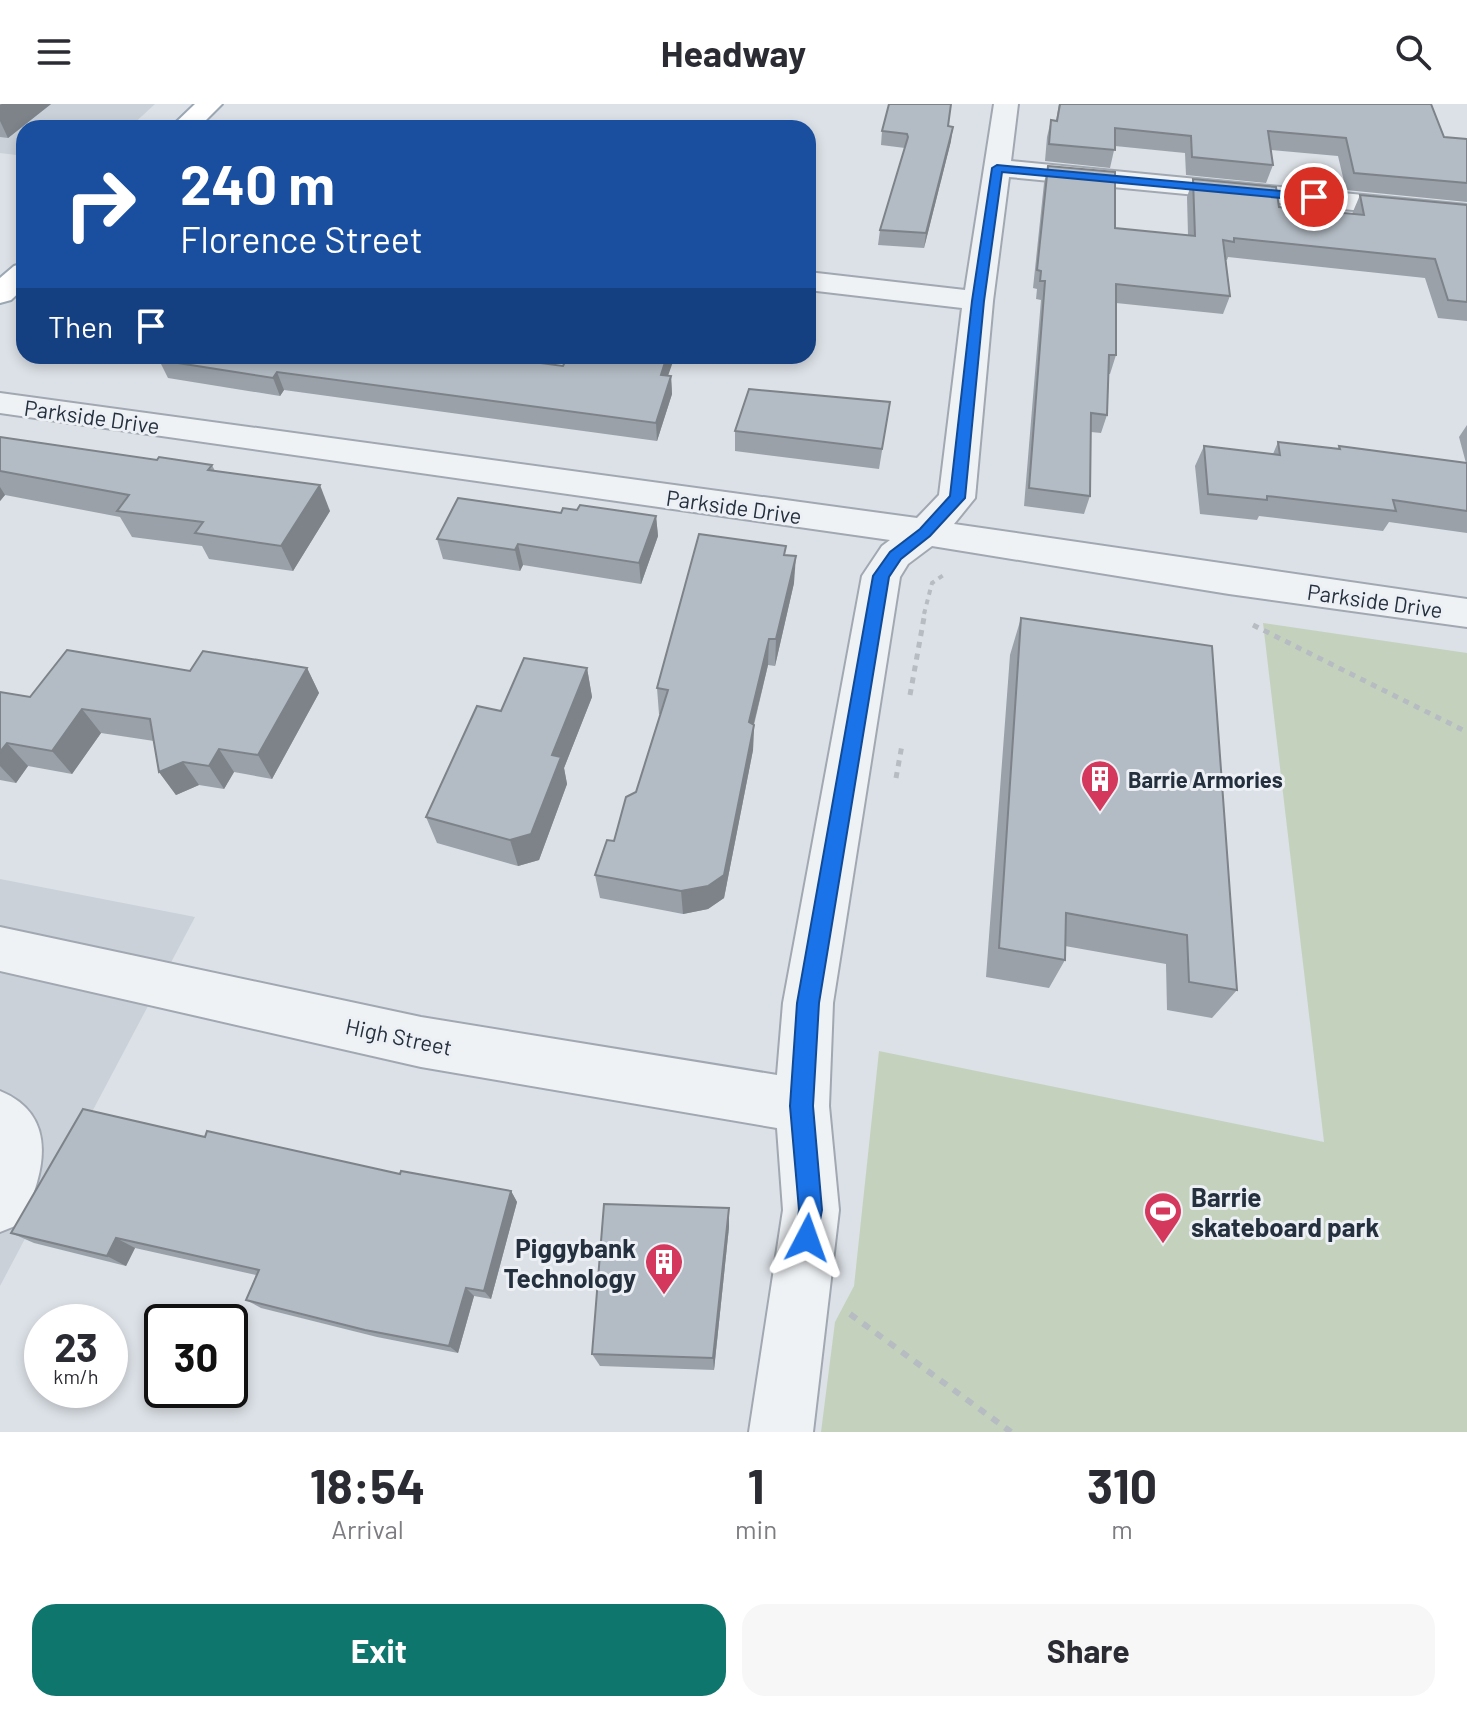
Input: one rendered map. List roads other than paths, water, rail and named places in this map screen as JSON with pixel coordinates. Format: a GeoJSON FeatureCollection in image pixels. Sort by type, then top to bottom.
{"type":"FeatureCollection","features":[{"type":"Feature","properties":{"kind":"main road"},"geometry":{"type":"LineString","coordinates":[[192,120],[210,104]]}},
{"type":"Feature","properties":{"kind":"main road"},"geometry":{"type":"LineString","coordinates":[[0,294],[16,279]]}},
{"type":"Feature","properties":{"kind":"street"},"geometry":{"type":"LineString","coordinates":[[781,1432],[811,1210],[802,1106],[808,1003],[881,576],[895,555],[938,550],[957,498],[978,301],[1006,104]]}},
{"type":"Feature","properties":{"kind":"street"},"geometry":{"type":"LineString","coordinates":[[997,168],[1467,213]]}},
{"type":"Feature","properties":{"kind":"street"},"geometry":{"type":"LineString","coordinates":[[816,282],[978,301]]}},
{"type":"Feature","properties":{"kind":"street","name":"Parkside Drive"},"geometry":{"type":"LineString","coordinates":[[0,403],[938,550],[1221,579],[1467,613]]}},
{"type":"Feature","properties":{"kind":"street","name":"High Street"},"geometry":{"type":"LineString","coordinates":[[0,949],[421,1042],[802,1106]]}},
{"type":"Feature","properties":{"kind":"street"},"geometry":{"type":"LineString","coordinates":[[0,1118],[8,1124],[17,1151],[8,1190],[0,1204]]}},
{"type":"Feature","properties":{"kind":"place","name":"Barrie Armories"},"geometry":{"type":"Point","coordinates":[1100,813]}},
{"type":"Feature","properties":{"kind":"place","name":"Barrie skateboard park"},"geometry":{"type":"Point","coordinates":[1163,1245]}},
{"type":"Feature","properties":{"kind":"place","name":"Piggybank Technology"},"geometry":{"type":"Point","coordinates":[664,1296]}}]}
